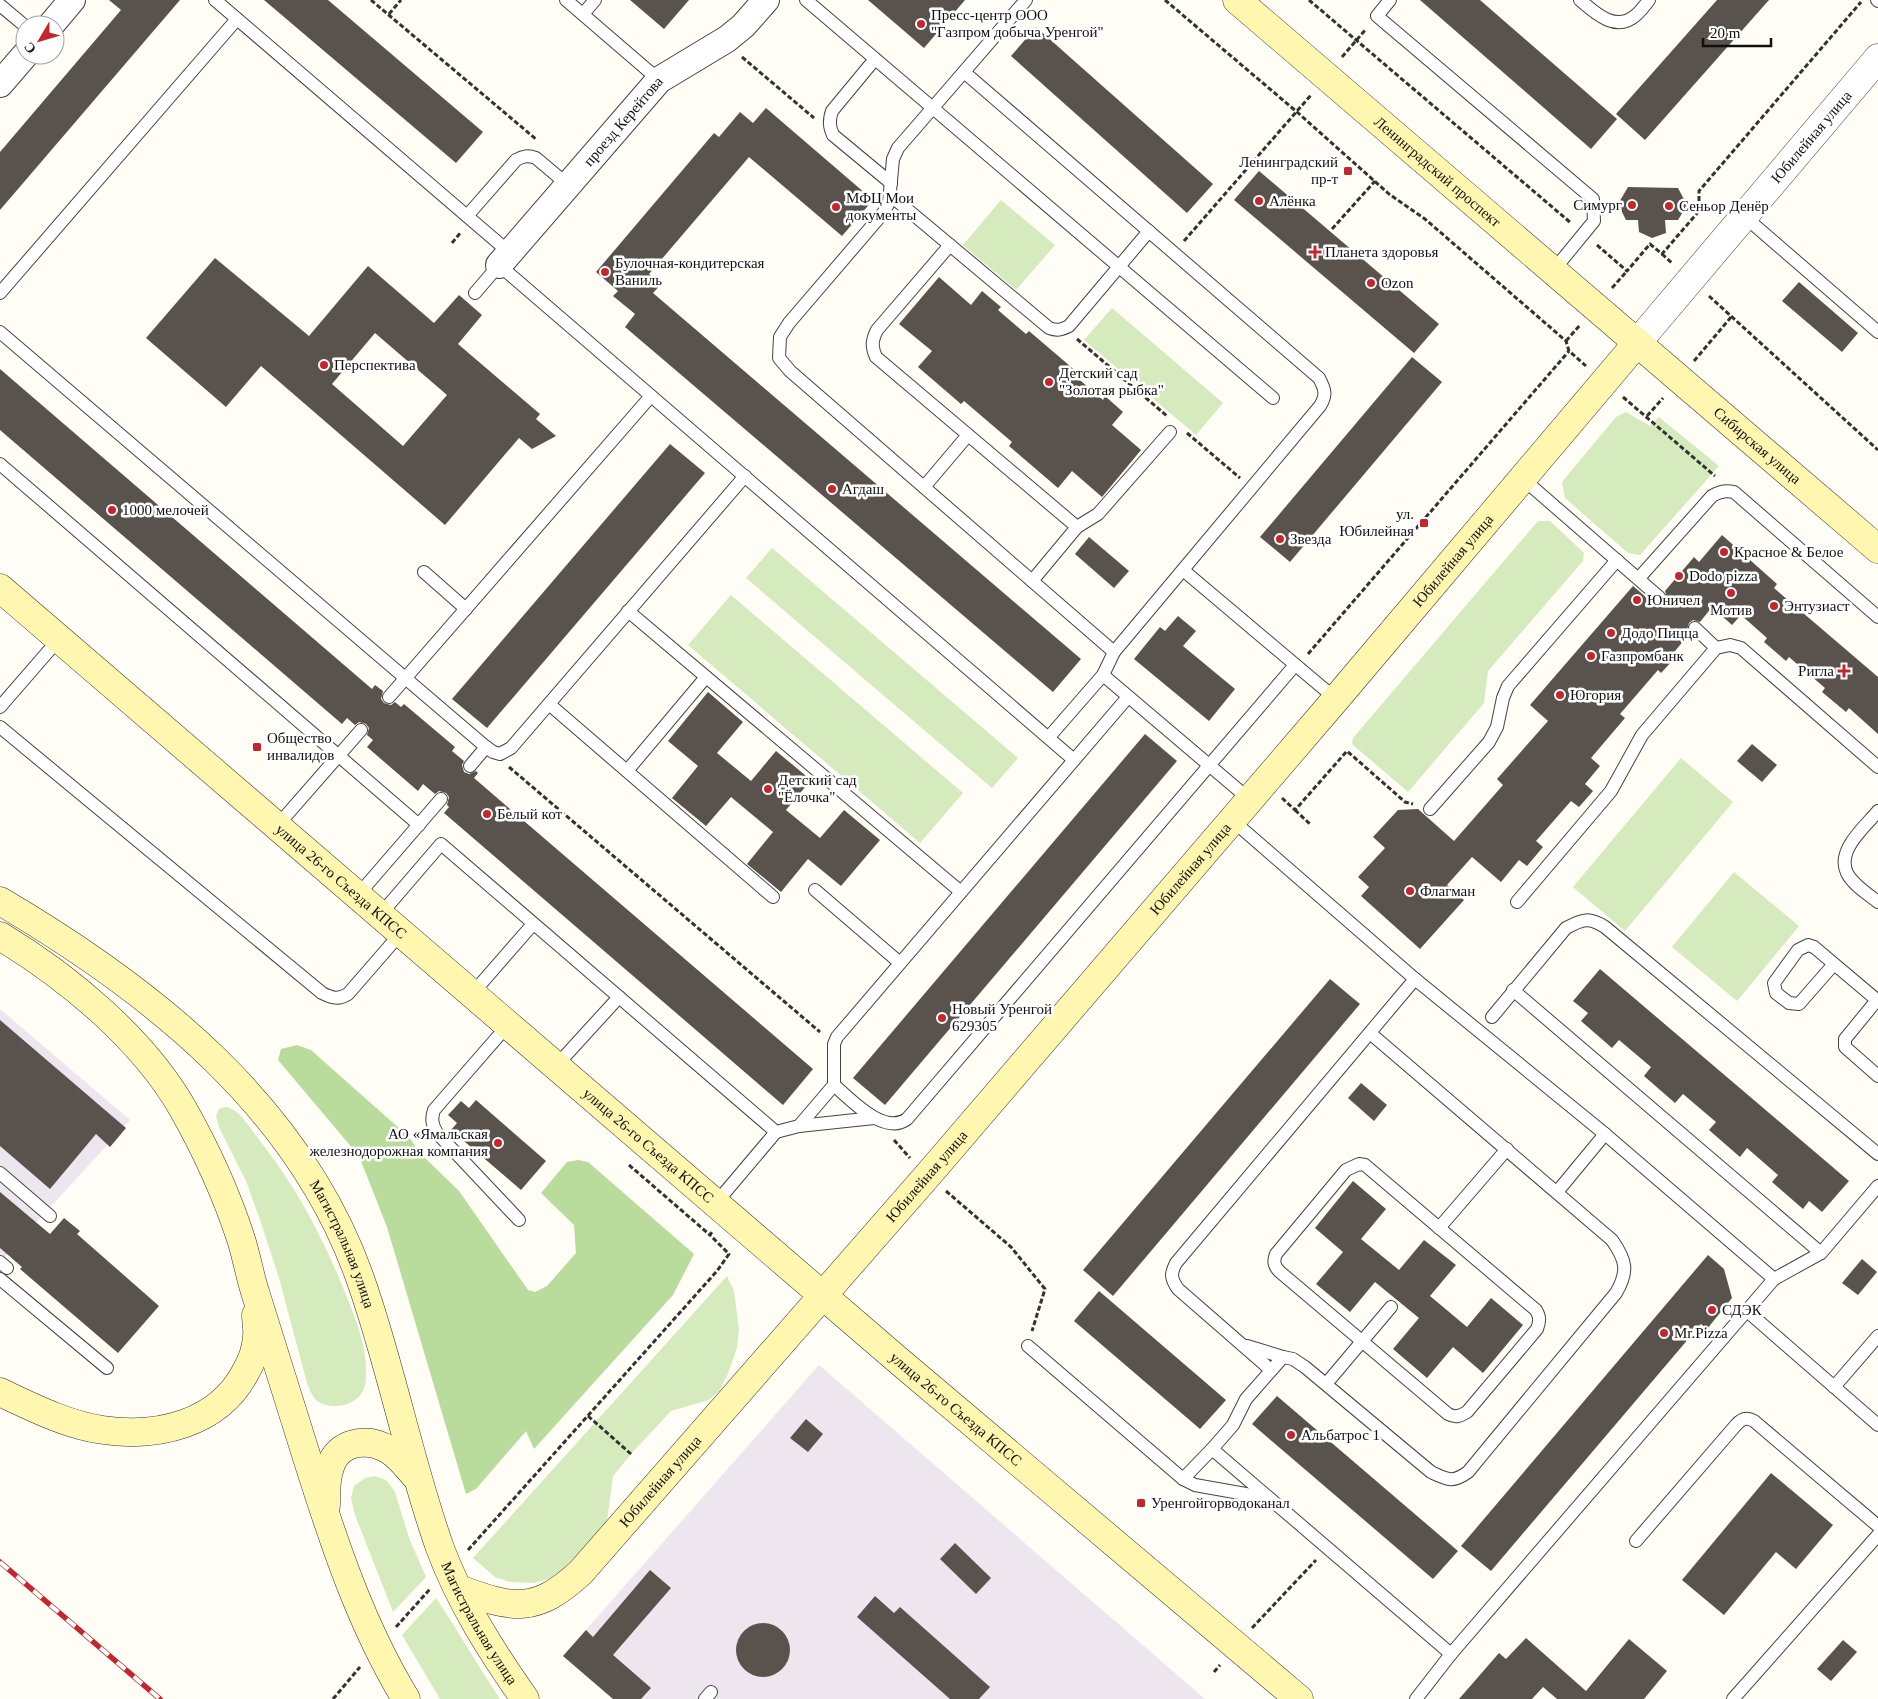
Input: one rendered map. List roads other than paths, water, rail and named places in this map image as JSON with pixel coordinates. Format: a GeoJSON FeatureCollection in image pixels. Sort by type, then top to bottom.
{"type":"FeatureCollection","features":[{"type":"Feature","properties":{"kind":"main road","name":"Ленинградский проспект"},"geometry":{"type":"LineString","coordinates":[[1238,0],[1637,343]]}},
{"type":"Feature","properties":{"kind":"main road","name":"Юбилейная улица"},"geometry":{"type":"LineString","coordinates":[[454,1579],[503,1603],[520,1605],[558,1592],[581,1572],[928,1175],[1336,699],[1637,343]]}},
{"type":"Feature","properties":{"kind":"main road","name":"Сибирская улица"},"geometry":{"type":"LineString","coordinates":[[1637,343],[1878,550]]}},
{"type":"Feature","properties":{"kind":"main road","name":"улица 26-го Съезда КПСС"},"geometry":{"type":"LineString","coordinates":[[0,588],[823,1296],[1299,1699]]}},
{"type":"Feature","properties":{"kind":"main road","name":"Магистральная улица"},"geometry":{"type":"LineString","coordinates":[[0,901],[89,957],[146,1000],[193,1039],[229,1072],[262,1108],[303,1162],[324,1196],[343,1235],[361,1280],[390,1373],[418,1479],[454,1579],[482,1635],[525,1699]]}},
{"type":"Feature","properties":{"kind":"main road"},"geometry":{"type":"LineString","coordinates":[[0,936],[53,972],[98,1008],[129,1038],[156,1070],[182,1108],[220,1186],[240,1238],[325,1515],[357,1603],[378,1648],[406,1699]]}},
{"type":"Feature","properties":{"kind":"main road"},"geometry":{"type":"LineString","coordinates":[[0,1392],[57,1417],[102,1430],[140,1432],[168,1429],[197,1420],[222,1404],[239,1384],[251,1362],[257,1338],[254,1288]]}},
{"type":"Feature","properties":{"kind":"main road"},"geometry":{"type":"LineString","coordinates":[[325,1515],[327,1481],[331,1463],[338,1452],[347,1445],[359,1442],[378,1444],[398,1456],[418,1479]]}},
{"type":"Feature","properties":{"kind":"street"},"geometry":{"type":"LineString","coordinates":[[59,15],[72,0]]}},
{"type":"Feature","properties":{"kind":"street","name":"проезд Керейтова"},"geometry":{"type":"LineString","coordinates":[[504,259],[659,80],[724,41],[743,26],[766,0]]}},
{"type":"Feature","properties":{"kind":"street","name":"Юбилейная улица"},"geometry":{"type":"LineString","coordinates":[[1637,343],[1878,58]]}},
{"type":"Feature","properties":{"kind":"street"},"geometry":{"type":"LineString","coordinates":[[0,84],[16,65]]}},
{"type":"Feature","properties":{"kind":"lane"},"geometry":{"type":"LineString","coordinates":[[215,0],[467,216],[504,259],[652,396],[1074,760]]}},
{"type":"Feature","properties":{"kind":"lane"},"geometry":{"type":"LineString","coordinates":[[566,0],[659,80]]}},
{"type":"Feature","properties":{"kind":"lane"},"geometry":{"type":"LineString","coordinates":[[583,14],[595,0]]}},
{"type":"Feature","properties":{"kind":"lane"},"geometry":{"type":"LineString","coordinates":[[806,0],[1272,398]]}},
{"type":"Feature","properties":{"kind":"lane"},"geometry":{"type":"LineString","coordinates":[[1026,0],[898,148],[893,160],[889,202],[884,212],[789,323],[780,338],[780,358],[790,371],[1114,652]]}},
{"type":"Feature","properties":{"kind":"lane"},"geometry":{"type":"LineString","coordinates":[[1390,0],[1377,16],[1593,199],[1594,221],[1553,271]]}},
{"type":"Feature","properties":{"kind":"lane"},"geometry":{"type":"LineString","coordinates":[[1580,0],[1599,17],[1610,22],[1625,21],[1635,16],[1650,0]]}},
{"type":"Feature","properties":{"kind":"lane"},"geometry":{"type":"LineString","coordinates":[[0,5],[15,18]]}},
{"type":"Feature","properties":{"kind":"lane"},"geometry":{"type":"LineString","coordinates":[[0,292],[237,18]]}},
{"type":"Feature","properties":{"kind":"lane"},"geometry":{"type":"LineString","coordinates":[[875,59],[832,111],[829,119],[833,135],[950,245],[1049,328],[1056,330],[1069,326],[1149,231]]}},
{"type":"Feature","properties":{"kind":"lane"},"geometry":{"type":"LineString","coordinates":[[964,72],[1319,378],[1324,387],[1325,398],[1320,406],[1114,652],[1103,675],[1049,737]]}},
{"type":"Feature","properties":{"kind":"lane"},"geometry":{"type":"LineString","coordinates":[[467,216],[516,160],[522,157],[536,158],[568,185]]}},
{"type":"Feature","properties":{"kind":"lane"},"geometry":{"type":"LineString","coordinates":[[1745,216],[1878,332]]}},
{"type":"Feature","properties":{"kind":"lane"},"geometry":{"type":"LineString","coordinates":[[950,245],[877,330],[872,340],[872,349],[876,357],[1077,527]]}},
{"type":"Feature","properties":{"kind":"lane"},"geometry":{"type":"LineString","coordinates":[[475,293],[504,259]]}},
{"type":"Feature","properties":{"kind":"lane"},"geometry":{"type":"LineString","coordinates":[[0,332],[486,747],[500,754],[506,752],[549,704],[745,476]]}},
{"type":"Feature","properties":{"kind":"lane"},"geometry":{"type":"LineString","coordinates":[[389,697],[652,396]]}},
{"type":"Feature","properties":{"kind":"lane"},"geometry":{"type":"LineString","coordinates":[[1032,581],[1077,527],[1098,514],[1170,432]]}},
{"type":"Feature","properties":{"kind":"lane"},"geometry":{"type":"LineString","coordinates":[[924,487],[968,435]]}},
{"type":"Feature","properties":{"kind":"lane"},"geometry":{"type":"LineString","coordinates":[[0,464],[418,825]]}},
{"type":"Feature","properties":{"kind":"lane"},"geometry":{"type":"LineString","coordinates":[[1522,478],[1660,597]]}},
{"type":"Feature","properties":{"kind":"lane"},"geometry":{"type":"LineString","coordinates":[[1639,578],[1712,496],[1727,490],[1734,492],[1878,617]]}},
{"type":"Feature","properties":{"kind":"lane"},"geometry":{"type":"LineString","coordinates":[[1430,809],[1488,742],[1497,727],[1502,698],[1508,686],[1616,560]]}},
{"type":"Feature","properties":{"kind":"lane"},"geometry":{"type":"LineString","coordinates":[[1183,570],[1336,699]]}},
{"type":"Feature","properties":{"kind":"lane"},"geometry":{"type":"LineString","coordinates":[[424,572],[466,609]]}},
{"type":"Feature","properties":{"kind":"lane"},"geometry":{"type":"LineString","coordinates":[[628,611],[961,892]]}},
{"type":"Feature","properties":{"kind":"lane"},"geometry":{"type":"LineString","coordinates":[[1695,628],[1716,648]]}},
{"type":"Feature","properties":{"kind":"lane"},"geometry":{"type":"LineString","coordinates":[[0,707],[59,639]]}},
{"type":"Feature","properties":{"kind":"lane"},"geometry":{"type":"LineString","coordinates":[[1517,902],[1612,792],[1642,735],[1716,648],[1730,645],[1741,648],[1878,767]]}},
{"type":"Feature","properties":{"kind":"lane"},"geometry":{"type":"LineString","coordinates":[[834,1085],[874,1118],[896,1124],[907,1119],[1209,765],[1297,666]]}},
{"type":"Feature","properties":{"kind":"lane"},"geometry":{"type":"LineString","coordinates":[[1103,675],[1209,765],[1257,791]]}},
{"type":"Feature","properties":{"kind":"lane"},"geometry":{"type":"LineString","coordinates":[[627,771],[706,677]]}},
{"type":"Feature","properties":{"kind":"lane"},"geometry":{"type":"LineString","coordinates":[[799,1126],[834,1085],[834,1044],[837,1037],[1128,697]]}},
{"type":"Feature","properties":{"kind":"lane"},"geometry":{"type":"LineString","coordinates":[[549,704],[773,897]]}},
{"type":"Feature","properties":{"kind":"lane"},"geometry":{"type":"LineString","coordinates":[[0,727],[322,993],[331,998],[341,998],[348,994],[401,933]]}},
{"type":"Feature","properties":{"kind":"lane"},"geometry":{"type":"LineString","coordinates":[[277,826],[361,730]]}},
{"type":"Feature","properties":{"kind":"lane"},"geometry":{"type":"LineString","coordinates":[[470,766],[486,747]]}},
{"type":"Feature","properties":{"kind":"lane"},"geometry":{"type":"LineString","coordinates":[[358,895],[441,799]]}},
{"type":"Feature","properties":{"kind":"lane"},"geometry":{"type":"LineString","coordinates":[[1878,811],[1848,847],[1844,860],[1847,872],[1853,881],[1878,902]]}},
{"type":"Feature","properties":{"kind":"lane"},"geometry":{"type":"LineString","coordinates":[[1232,820],[1415,979],[1605,1134],[1774,1279]]}},
{"type":"Feature","properties":{"kind":"lane"},"geometry":{"type":"LineString","coordinates":[[380,915],[441,844],[776,1132]]}},
{"type":"Feature","properties":{"kind":"lane"},"geometry":{"type":"LineString","coordinates":[[816,890],[900,963]]}},
{"type":"Feature","properties":{"kind":"lane"},"geometry":{"type":"LineString","coordinates":[[1492,1016],[1566,928],[1580,921],[1593,920],[1611,932],[1878,1154]]}},
{"type":"Feature","properties":{"kind":"lane"},"geometry":{"type":"LineString","coordinates":[[472,994],[533,924]]}},
{"type":"Feature","properties":{"kind":"lane"},"geometry":{"type":"LineString","coordinates":[[1834,964],[1799,1004],[1789,1003],[1776,993],[1774,988],[1776,978],[1802,946],[1808,945],[1814,947],[1877,1000],[1845,1039],[1846,1047],[1878,1076]]}},
{"type":"Feature","properties":{"kind":"lane"},"geometry":{"type":"LineString","coordinates":[[1271,1370],[1178,1289],[1172,1281],[1171,1272],[1182,1256],[1415,979]]}},
{"type":"Feature","properties":{"kind":"lane"},"geometry":{"type":"LineString","coordinates":[[1513,990],[1821,1253]]}},
{"type":"Feature","properties":{"kind":"lane"},"geometry":{"type":"LineString","coordinates":[[556,1066],[619,997]]}},
{"type":"Feature","properties":{"kind":"lane"},"geometry":{"type":"LineString","coordinates":[[508,1025],[434,1110],[432,1126],[519,1220]]}},
{"type":"Feature","properties":{"kind":"lane"},"geometry":{"type":"LineString","coordinates":[[1240,1344],[1293,1359],[1305,1366],[1431,1472],[1446,1479],[1457,1479],[1468,1472],[1616,1293],[1623,1282],[1625,1267],[1621,1252],[1612,1240],[1370,1033]]}},
{"type":"Feature","properties":{"kind":"lane"},"geometry":{"type":"LineString","coordinates":[[722,1208],[776,1132],[799,1126],[874,1118]]}},
{"type":"Feature","properties":{"kind":"lane"},"geometry":{"type":"LineString","coordinates":[[1557,1192],[1605,1134]]}},
{"type":"Feature","properties":{"kind":"lane"},"geometry":{"type":"LineString","coordinates":[[1439,1228],[1507,1149]]}},
{"type":"Feature","properties":{"kind":"lane"},"geometry":{"type":"LineString","coordinates":[[1359,1164],[1365,1165],[1439,1228],[1536,1310],[1539,1316],[1537,1329],[1467,1412],[1454,1417],[1448,1414],[1280,1272],[1275,1266],[1274,1260],[1276,1254],[1346,1170],[1359,1164]]}},
{"type":"Feature","properties":{"kind":"lane"},"geometry":{"type":"LineString","coordinates":[[0,1173],[50,1216]]}},
{"type":"Feature","properties":{"kind":"lane"},"geometry":{"type":"LineString","coordinates":[[1416,1699],[1451,1654],[1774,1279],[1821,1253],[1878,1186]]}},
{"type":"Feature","properties":{"kind":"lane"},"geometry":{"type":"LineString","coordinates":[[2,1269],[106,1368]]}},
{"type":"Feature","properties":{"kind":"lane"},"geometry":{"type":"LineString","coordinates":[[1326,1384],[1391,1307]]}},
{"type":"Feature","properties":{"kind":"lane"},"geometry":{"type":"LineString","coordinates":[[1747,1311],[1878,1425]]}},
{"type":"Feature","properties":{"kind":"lane"},"geometry":{"type":"LineString","coordinates":[[1834,1387],[1878,1336]]}},
{"type":"Feature","properties":{"kind":"lane"},"geometry":{"type":"LineString","coordinates":[[1028,1346],[1183,1479],[1195,1485],[1271,1499]]}},
{"type":"Feature","properties":{"kind":"lane"},"geometry":{"type":"LineString","coordinates":[[1183,1479],[1232,1426],[1246,1400],[1283,1357]]}},
{"type":"Feature","properties":{"kind":"lane"},"geometry":{"type":"LineString","coordinates":[[1636,1540],[1736,1424],[1744,1418],[1750,1418],[1754,1421],[1878,1526]]}},
{"type":"Feature","properties":{"kind":"lane"},"geometry":{"type":"LineString","coordinates":[[1212,1449],[1451,1654]]}},
{"type":"Feature","properties":{"kind":"lane"},"geometry":{"type":"LineString","coordinates":[[1733,1699],[1878,1535]]}},
{"type":"Feature","properties":{"kind":"railway"},"geometry":{"type":"LineString","coordinates":[[0,1562],[160,1699]]}},
{"type":"Feature","properties":{"kind":"place","name":"Пресс-центр ООО \"Газпром добыча Уренгой\""},"geometry":{"type":"Point","coordinates":[921,24]}},
{"type":"Feature","properties":{"kind":"place","name":"Ленинградский пр-т"},"geometry":{"type":"Point","coordinates":[1348,171]}},
{"type":"Feature","properties":{"kind":"place","name":"Алёнка"},"geometry":{"type":"Point","coordinates":[1259,201]}},
{"type":"Feature","properties":{"kind":"place","name":"Симург"},"geometry":{"type":"Point","coordinates":[1632,205]}},
{"type":"Feature","properties":{"kind":"place","name":"Сеньор Денёр"},"geometry":{"type":"Point","coordinates":[1669,206]}},
{"type":"Feature","properties":{"kind":"place","name":"МФЦ Мои документы"},"geometry":{"type":"Point","coordinates":[836,207]}},
{"type":"Feature","properties":{"kind":"place","name":"Планета здоровья"},"geometry":{"type":"Point","coordinates":[1315,252]}},
{"type":"Feature","properties":{"kind":"place","name":"Булочная-кондитерская Ваниль"},"geometry":{"type":"Point","coordinates":[605,272]}},
{"type":"Feature","properties":{"kind":"place","name":"Ozon"},"geometry":{"type":"Point","coordinates":[1371,283]}},
{"type":"Feature","properties":{"kind":"place","name":"Перспектива"},"geometry":{"type":"Point","coordinates":[324,365]}},
{"type":"Feature","properties":{"kind":"place","name":"Детский сад \"Золотая рыбка\""},"geometry":{"type":"Point","coordinates":[1049,382]}},
{"type":"Feature","properties":{"kind":"place","name":"Агдаш"},"geometry":{"type":"Point","coordinates":[832,489]}},
{"type":"Feature","properties":{"kind":"place","name":"1000 мелочей"},"geometry":{"type":"Point","coordinates":[112,510]}},
{"type":"Feature","properties":{"kind":"place","name":"ул. Юбилейная"},"geometry":{"type":"Point","coordinates":[1424,523]}},
{"type":"Feature","properties":{"kind":"place","name":"Звезда"},"geometry":{"type":"Point","coordinates":[1280,539]}},
{"type":"Feature","properties":{"kind":"place","name":"Красное & Белое"},"geometry":{"type":"Point","coordinates":[1724,552]}},
{"type":"Feature","properties":{"kind":"place","name":"Dodo pizza"},"geometry":{"type":"Point","coordinates":[1679,576]}},
{"type":"Feature","properties":{"kind":"place","name":"Мотив"},"geometry":{"type":"Point","coordinates":[1731,593]}},
{"type":"Feature","properties":{"kind":"place","name":"Юничел"},"geometry":{"type":"Point","coordinates":[1637,600]}},
{"type":"Feature","properties":{"kind":"place","name":"Энтузиаст"},"geometry":{"type":"Point","coordinates":[1774,606]}},
{"type":"Feature","properties":{"kind":"place","name":"Додо Пицца"},"geometry":{"type":"Point","coordinates":[1611,633]}},
{"type":"Feature","properties":{"kind":"place","name":"Газпромбанк"},"geometry":{"type":"Point","coordinates":[1591,656]}},
{"type":"Feature","properties":{"kind":"place","name":"Ригла"},"geometry":{"type":"Point","coordinates":[1844,671]}},
{"type":"Feature","properties":{"kind":"place","name":"Югория"},"geometry":{"type":"Point","coordinates":[1560,695]}},
{"type":"Feature","properties":{"kind":"place","name":"Общество инвалидов"},"geometry":{"type":"Point","coordinates":[257,747]}},
{"type":"Feature","properties":{"kind":"place","name":"Детский сад \"Ёлочка\""},"geometry":{"type":"Point","coordinates":[768,789]}},
{"type":"Feature","properties":{"kind":"place","name":"Белый кот"},"geometry":{"type":"Point","coordinates":[487,814]}},
{"type":"Feature","properties":{"kind":"place","name":"Флагман"},"geometry":{"type":"Point","coordinates":[1410,891]}},
{"type":"Feature","properties":{"kind":"place","name":"Новый Уренгой 629305"},"geometry":{"type":"Point","coordinates":[942,1018]}},
{"type":"Feature","properties":{"kind":"place","name":"АО «Ямальская железнодорожная компания"},"geometry":{"type":"Point","coordinates":[498,1143]}},
{"type":"Feature","properties":{"kind":"place","name":"СДЭК"},"geometry":{"type":"Point","coordinates":[1712,1310]}},
{"type":"Feature","properties":{"kind":"place","name":"Mr.Pizza"},"geometry":{"type":"Point","coordinates":[1664,1333]}},
{"type":"Feature","properties":{"kind":"place","name":"Альбатрос 1"},"geometry":{"type":"Point","coordinates":[1291,1435]}},
{"type":"Feature","properties":{"kind":"place","name":"Уренгойгорводоканал"},"geometry":{"type":"Point","coordinates":[1141,1503]}}]}
